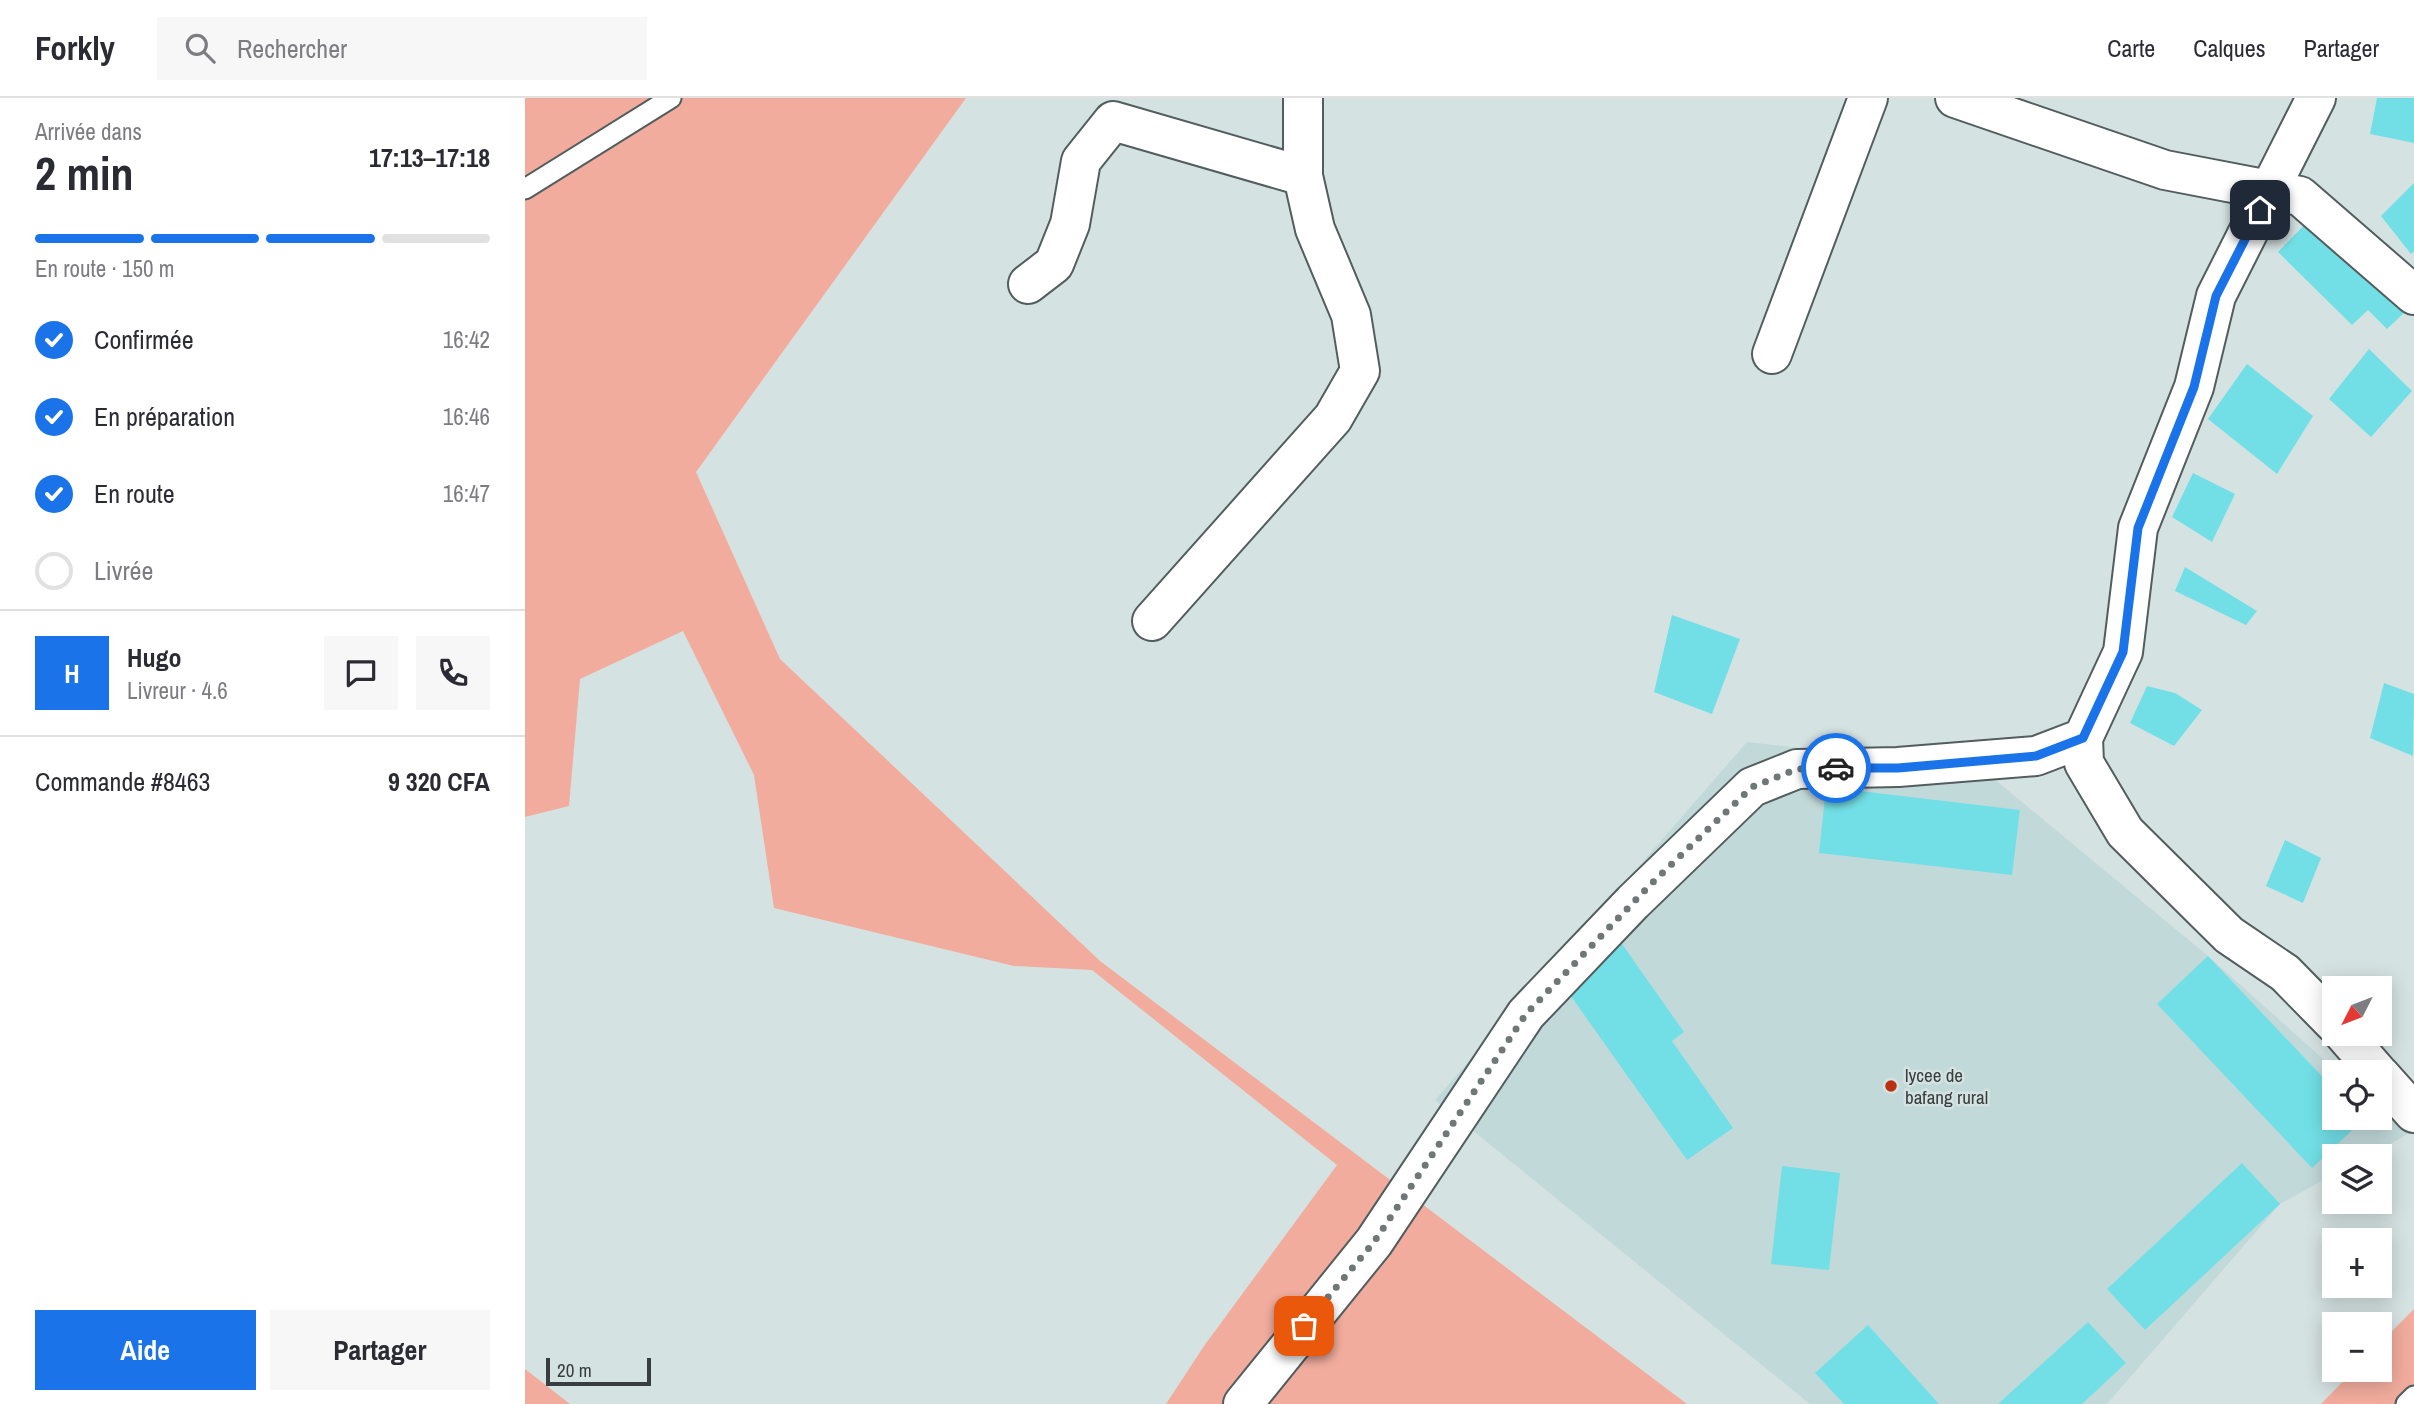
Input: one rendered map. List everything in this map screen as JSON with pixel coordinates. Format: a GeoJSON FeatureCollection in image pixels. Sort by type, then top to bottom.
{"type":"FeatureCollection","features":[{"type":"Feature","properties":{"kind":"street"},"geometry":{"type":"LineString","coordinates":[[1152,621],[1333,418],[1360,371],[1351,315],[1315,229],[1303,176],[1303,98]]}},
{"type":"Feature","properties":{"kind":"street"},"geometry":{"type":"LineString","coordinates":[[1772,354],[1868,98]]}},
{"type":"Feature","properties":{"kind":"street"},"geometry":{"type":"LineString","coordinates":[[1955,98],[2165,170],[2271,188],[2300,196],[2414,295]]}},
{"type":"Feature","properties":{"kind":"street"},"geometry":{"type":"LineString","coordinates":[[2316,98],[2216,296],[2194,387],[2138,528],[2123,652],[2083,738],[2084,763],[2125,832],[2229,935],[2285,973],[2322,1011]]}},
{"type":"Feature","properties":{"kind":"street"},"geometry":{"type":"LineString","coordinates":[[1028,284],[1054,264],[1070,224],[1081,162],[1113,121],[1303,176]]}},
{"type":"Feature","properties":{"kind":"street"},"geometry":{"type":"LineString","coordinates":[[1243,1404],[1374,1242],[1526,1014],[1652,883],[1752,787],[1797,769],[1898,768],[2036,756],[2083,738]]}},
{"type":"Feature","properties":{"kind":"street"},"geometry":{"type":"LineString","coordinates":[[2354,1046],[2367,1060]]}},
{"type":"Feature","properties":{"kind":"street"},"geometry":{"type":"LineString","coordinates":[[2392,1088],[2414,1113]]}},
{"type":"Feature","properties":{"kind":"lane"},"geometry":{"type":"LineString","coordinates":[[525,189],[671,98]]}},
{"type":"Feature","properties":{"kind":"lane"},"geometry":{"type":"LineString","coordinates":[[2406,1404],[2414,1396]]}},
{"type":"Feature","properties":{"kind":"shaded area"},"geometry":{"type":"Polygon","coordinates":[[[525,98],[966,98],[696,472],[780,659],[1100,961],[1687,1404],[1166,1404],[1204,1346],[1337,1165],[1092,970],[1014,966],[774,908],[754,775],[683,631],[580,679],[569,806],[525,817],[525,98]]]}},
{"type":"Feature","properties":{"kind":"shaded area","name":"lycee de bafang rural"},"geometry":{"type":"Polygon","coordinates":[[[1747,742],[1981,768],[2208,956],[2324,1060],[2322,1060],[2322,1130],[2392,1130],[2392,1120],[2408,1134],[2390,1144],[2322,1144],[2322,1181],[2280,1204],[2107,1404],[1810,1404],[1435,1100],[1747,742]]]}},
{"type":"Feature","properties":{"kind":"shaded area"},"geometry":{"type":"Polygon","coordinates":[[[2414,1309],[2414,1404],[2321,1404],[2342,1382],[2392,1382],[2392,1331],[2414,1309]]]}},
{"type":"Feature","properties":{"kind":"shaded area"},"geometry":{"type":"Polygon","coordinates":[[[525,1369],[570,1404],[525,1404],[525,1369]]]}},
{"type":"Feature","properties":{"kind":"building"},"geometry":{"type":"Polygon","coordinates":[[[2377,98],[2414,98],[2414,143],[2370,134],[2377,98]]]}},
{"type":"Feature","properties":{"kind":"building"},"geometry":{"type":"Polygon","coordinates":[[[2414,183],[2414,251],[2411,254],[2381,216],[2414,183]]]}},
{"type":"Feature","properties":{"kind":"building"},"geometry":{"type":"Polygon","coordinates":[[[2311,218],[2405,312],[2387,329],[2368,310],[2352,325],[2278,252],[2311,218]]]}},
{"type":"Feature","properties":{"kind":"building"},"geometry":{"type":"Polygon","coordinates":[[[2369,349],[2412,391],[2371,437],[2329,399],[2369,349]]]}},
{"type":"Feature","properties":{"kind":"building"},"geometry":{"type":"Polygon","coordinates":[[[2247,364],[2313,416],[2277,474],[2208,419],[2247,364]]]}},
{"type":"Feature","properties":{"kind":"building"},"geometry":{"type":"Polygon","coordinates":[[[2193,473],[2235,494],[2212,542],[2172,517],[2193,473]]]}},
{"type":"Feature","properties":{"kind":"building"},"geometry":{"type":"Polygon","coordinates":[[[2185,567],[2257,611],[2246,625],[2175,591],[2185,567]]]}},
{"type":"Feature","properties":{"kind":"building"},"geometry":{"type":"Polygon","coordinates":[[[1672,615],[1740,639],[1712,714],[1654,692],[1672,615]]]}},
{"type":"Feature","properties":{"kind":"building"},"geometry":{"type":"Polygon","coordinates":[[[2384,683],[2414,694],[2413,756],[2370,738],[2384,683]]]}},
{"type":"Feature","properties":{"kind":"building"},"geometry":{"type":"Polygon","coordinates":[[[2147,686],[2175,693],[2202,710],[2174,746],[2130,723],[2147,686]]]}},
{"type":"Feature","properties":{"kind":"building"},"geometry":{"type":"Polygon","coordinates":[[[1826,787],[2020,810],[2012,875],[1819,853],[1826,787]]]}},
{"type":"Feature","properties":{"kind":"building"},"geometry":{"type":"Polygon","coordinates":[[[2285,840],[2321,858],[2303,903],[2266,886],[2285,840]]]}},
{"type":"Feature","properties":{"kind":"building"},"geometry":{"type":"Polygon","coordinates":[[[1622,944],[1684,1032],[1672,1041],[1733,1128],[1687,1160],[1563,985],[1622,944]]]}},
{"type":"Feature","properties":{"kind":"building"},"geometry":{"type":"Polygon","coordinates":[[[2208,956],[2322,1076],[2322,1130],[2352,1130],[2338,1144],[2322,1144],[2322,1159],[2312,1168],[2157,1004],[2208,956]]]}},
{"type":"Feature","properties":{"kind":"building"},"geometry":{"type":"Polygon","coordinates":[[[2242,1163],[2280,1204],[2145,1330],[2107,1289],[2242,1163]]]}},
{"type":"Feature","properties":{"kind":"building"},"geometry":{"type":"Polygon","coordinates":[[[1782,1166],[1840,1173],[1829,1270],[1771,1264],[1782,1166]]]}},
{"type":"Feature","properties":{"kind":"building"},"geometry":{"type":"Polygon","coordinates":[[[2088,1322],[2126,1363],[2082,1404],[1998,1404],[2088,1322]]]}},
{"type":"Feature","properties":{"kind":"building"},"geometry":{"type":"Polygon","coordinates":[[[1868,1325],[1939,1404],[1844,1404],[1815,1373],[1868,1325]]]}},
{"type":"Feature","properties":{"kind":"way so far"},"geometry":{"type":"LineString","coordinates":[[1304,1326],[1374,1242],[1526,1014],[1652,883],[1752,787],[1797,769],[1836,768]]}},
{"type":"Feature","properties":{"kind":"place","name":"lycee de bafang rural"},"geometry":{"type":"Point","coordinates":[1891,1086]}},
{"type":"Feature","properties":{"kind":"route"},"geometry":{"type":"LineString","coordinates":[[1836,768],[1898,768],[2036,756],[2083,738],[2123,652],[2138,528],[2194,387],[2216,296],[2260,210]]}}]}
